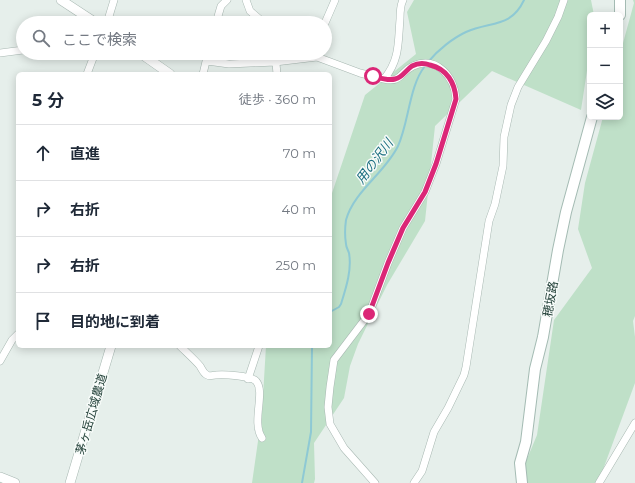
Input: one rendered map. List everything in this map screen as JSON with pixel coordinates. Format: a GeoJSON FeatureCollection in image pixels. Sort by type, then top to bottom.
{"type":"FeatureCollection","features":[{"type":"Feature","properties":{"kind":"main road"},"geometry":{"type":"LineString","coordinates":[[620,0],[620,12]]}},
{"type":"Feature","properties":{"kind":"main road","name":"穂坂路"},"geometry":{"type":"LineString","coordinates":[[522,483],[520,463],[529,421],[536,369],[558,250],[566,212],[591,120]]}},
{"type":"Feature","properties":{"kind":"street"},"geometry":{"type":"LineString","coordinates":[[61,0],[85,16]]}},
{"type":"Feature","properties":{"kind":"street"},"geometry":{"type":"LineString","coordinates":[[109,16],[114,0]]}},
{"type":"Feature","properties":{"kind":"street"},"geometry":{"type":"LineString","coordinates":[[218,16],[221,6],[228,0]]}},
{"type":"Feature","properties":{"kind":"street"},"geometry":{"type":"LineString","coordinates":[[246,0],[250,11],[256,16]]}},
{"type":"Feature","properties":{"kind":"street"},"geometry":{"type":"LineString","coordinates":[[328,16],[335,0]]}},
{"type":"Feature","properties":{"kind":"street"},"geometry":{"type":"LineString","coordinates":[[384,79],[390,72],[398,52],[400,12],[403,0]]}},
{"type":"Feature","properties":{"kind":"street"},"geometry":{"type":"LineString","coordinates":[[414,483],[422,471],[434,432],[448,408],[466,367],[489,221],[495,204],[503,166],[504,136],[511,105],[518,87],[546,42],[564,0]]}},
{"type":"Feature","properties":{"kind":"street"},"geometry":{"type":"LineString","coordinates":[[0,53],[16,51]]}},
{"type":"Feature","properties":{"kind":"street"},"geometry":{"type":"LineString","coordinates":[[88,72],[92,60]]}},
{"type":"Feature","properties":{"kind":"street"},"geometry":{"type":"LineString","coordinates":[[150,60],[167,72]]}},
{"type":"Feature","properties":{"kind":"street"},"geometry":{"type":"LineString","coordinates":[[203,72],[206,61],[229,64],[287,60]]}},
{"type":"Feature","properties":{"kind":"street"},"geometry":{"type":"LineString","coordinates":[[330,60],[360,73],[390,80],[397,79],[412,66],[424,63],[437,66],[452,80],[456,90],[456,99],[436,164],[425,192],[403,228],[369,314],[334,360],[328,407],[330,424],[344,448],[375,483]]}},
{"type":"Feature","properties":{"kind":"street"},"geometry":{"type":"LineString","coordinates":[[275,62],[277,72]]}},
{"type":"Feature","properties":{"kind":"street"},"geometry":{"type":"LineString","coordinates":[[0,361],[12,340],[16,336]]}},
{"type":"Feature","properties":{"kind":"street","name":"茅ヶ岳広域農道"},"geometry":{"type":"LineString","coordinates":[[70,483],[110,348]]}},
{"type":"Feature","properties":{"kind":"street"},"geometry":{"type":"LineString","coordinates":[[182,348],[200,366],[204,373],[209,376],[231,375],[254,380],[257,383],[259,393],[257,426],[258,433],[262,438]]}},
{"type":"Feature","properties":{"kind":"street"},"geometry":{"type":"LineString","coordinates":[[248,379],[258,348]]}},
{"type":"Feature","properties":{"kind":"street"},"geometry":{"type":"LineString","coordinates":[[599,483],[635,423]]}},
{"type":"Feature","properties":{"kind":"street"},"geometry":{"type":"LineString","coordinates":[[0,477],[15,483]]}},
{"type":"Feature","properties":{"kind":"green space"},"geometry":{"type":"Polygon","coordinates":[[[414,0],[591,0],[593,12],[587,12],[587,71],[581,110],[492,71],[435,126],[425,221],[387,285],[358,344],[350,366],[344,398],[314,443],[314,483],[252,483],[262,413],[266,348],[332,348],[332,193],[365,95],[416,54],[407,12],[414,0]]]}},
{"type":"Feature","properties":{"kind":"green space"},"geometry":{"type":"Polygon","coordinates":[[[633,0],[635,0],[635,316],[633,321],[635,337],[635,383],[598,483],[517,483],[537,435],[554,320],[592,268],[578,229],[585,183],[602,120],[623,120],[623,43],[634,3],[633,0]]]}},
{"type":"Feature","properties":{"kind":"waterway","name":"用の沢川"},"geometry":{"type":"LineString","coordinates":[[429,61],[446,45],[466,32],[507,20],[519,9],[524,0]]}},
{"type":"Feature","properties":{"kind":"waterway","name":"用の沢川"},"geometry":{"type":"LineString","coordinates":[[332,311],[341,304],[348,279],[350,259],[345,239],[346,220],[356,200],[386,165],[398,146],[405,126],[412,94],[425,66]]}},
{"type":"Feature","properties":{"kind":"waterway","name":"用の沢川"},"geometry":{"type":"LineString","coordinates":[[302,483],[311,432],[312,348]]}},
{"type":"Feature","properties":{"kind":"route"},"geometry":{"type":"LineString","coordinates":[[369,314],[403,228],[425,192],[436,164],[456,99],[456,90],[452,80],[437,66],[424,63],[412,66],[397,79],[390,80],[373,76]]}}]}
